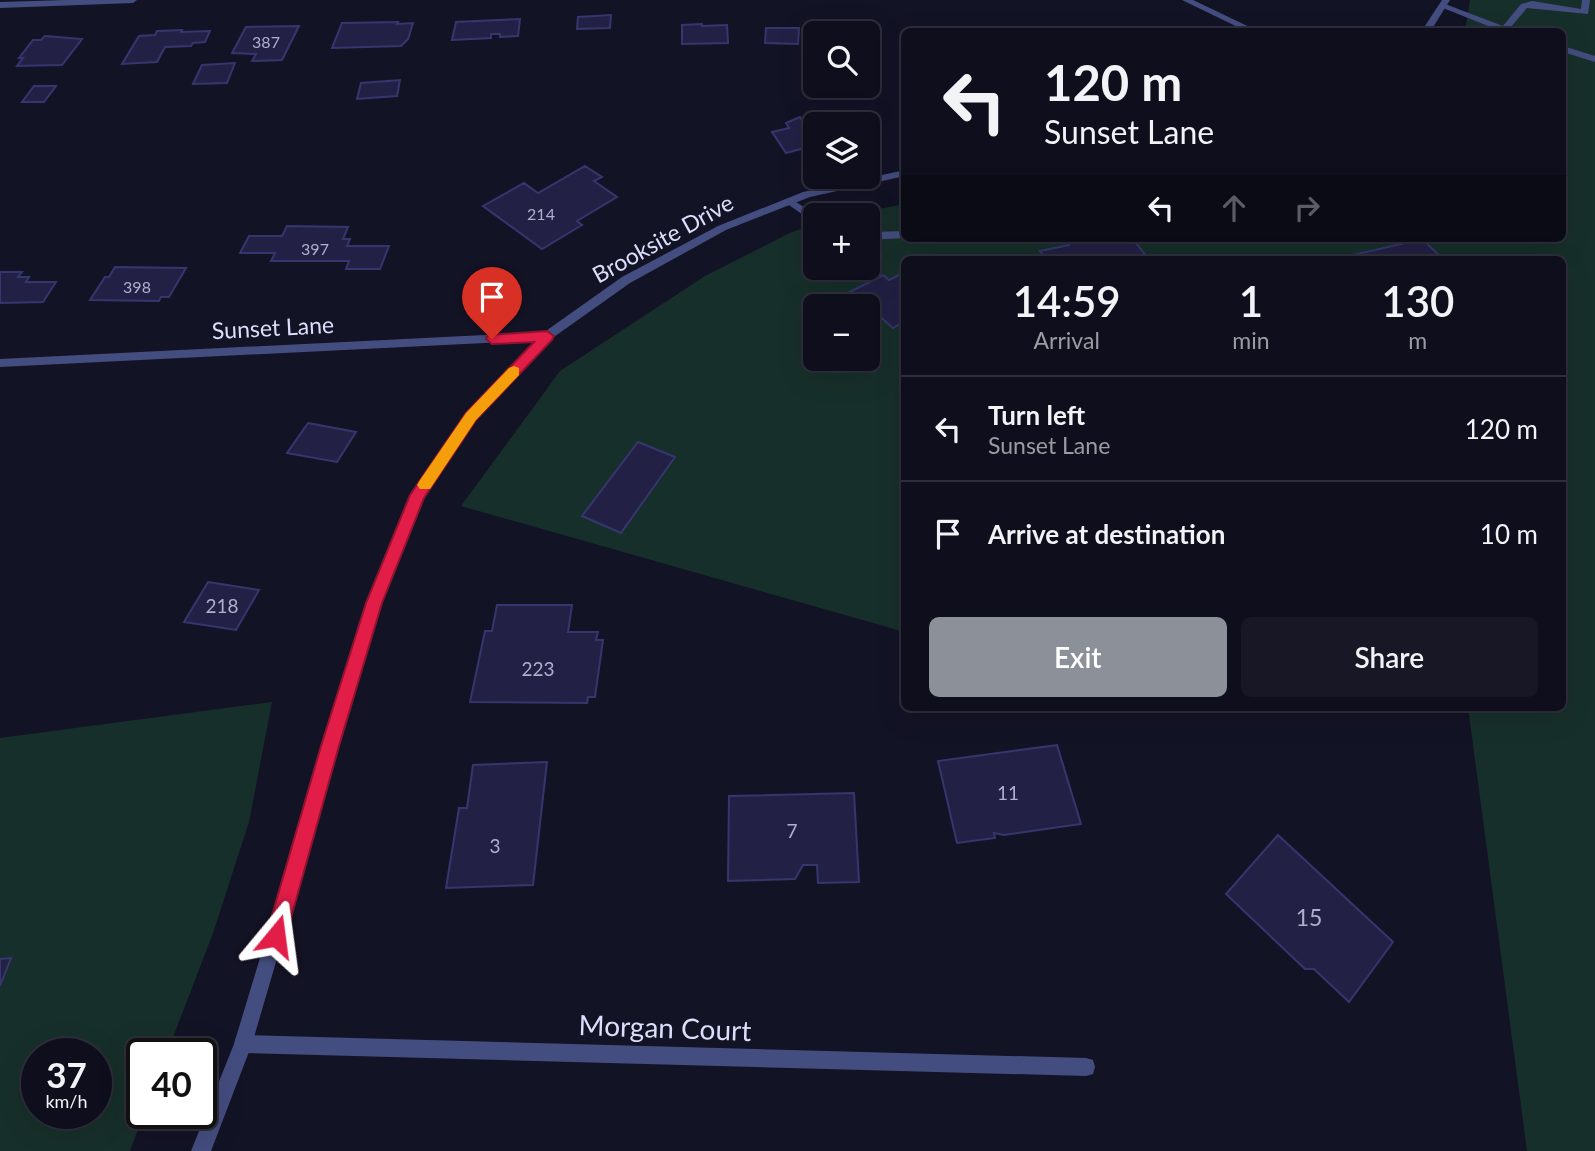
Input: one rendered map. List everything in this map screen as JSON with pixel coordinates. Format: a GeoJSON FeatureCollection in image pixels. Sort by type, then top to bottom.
{"type":"FeatureCollection","features":[{"type":"Feature","properties":{"kind":"street"},"geometry":{"type":"LineString","coordinates":[[0,5],[133,0]]}},
{"type":"Feature","properties":{"kind":"street"},"geometry":{"type":"LineString","coordinates":[[1186,0],[1247,28]]}},
{"type":"Feature","properties":{"kind":"street"},"geometry":{"type":"LineString","coordinates":[[1510,28],[1524,6],[1532,4],[1585,12],[1586,0]]}},
{"type":"Feature","properties":{"kind":"street"},"geometry":{"type":"LineString","coordinates":[[1428,28],[1444,3],[1504,28]]}},
{"type":"Feature","properties":{"kind":"street"},"geometry":{"type":"LineString","coordinates":[[1566,50],[1595,60]]}},
{"type":"Feature","properties":{"kind":"street","name":"Brooksite Drive"},"geometry":{"type":"LineString","coordinates":[[201,1151],[243,1044],[370,616],[417,495],[471,416],[547,336],[626,280],[722,228],[807,194],[901,174]]}},
{"type":"Feature","properties":{"kind":"street"},"geometry":{"type":"LineString","coordinates":[[790,201],[803,211]]}},
{"type":"Feature","properties":{"kind":"street"},"geometry":{"type":"LineString","coordinates":[[880,235],[901,234]]}},
{"type":"Feature","properties":{"kind":"street","name":"Sunset Lane"},"geometry":{"type":"LineString","coordinates":[[0,363],[547,336]]}},
{"type":"Feature","properties":{"kind":"street","name":"Morgan Court"},"geometry":{"type":"LineString","coordinates":[[243,1044],[1086,1067]]}},
{"type":"Feature","properties":{"kind":"green space"},"geometry":{"type":"Polygon","coordinates":[[[1470,0],[1595,0],[1595,1151],[1527,1151],[1469,711],[1566,711],[1566,256],[901,256],[901,631],[461,506],[560,371],[705,276],[803,229],[803,280],[880,280],[880,209],[901,205],[901,242],[1566,242],[1566,28],[1465,28],[1470,0]]]}},
{"type":"Feature","properties":{"kind":"green space"},"geometry":{"type":"Polygon","coordinates":[[[272,702],[249,822],[213,933],[173,1038],[126,1038],[126,1129],[138,1129],[130,1151],[0,1151],[0,738],[272,702]]]}},
{"type":"Feature","properties":{"kind":"building"},"geometry":{"type":"Polygon","coordinates":[[[611,15],[610,28],[577,29],[578,17],[611,15]]]}},
{"type":"Feature","properties":{"kind":"building"},"geometry":{"type":"Polygon","coordinates":[[[520,19],[518,36],[500,37],[500,34],[491,34],[491,38],[452,40],[456,22],[520,19]]]}},
{"type":"Feature","properties":{"kind":"building"},"geometry":{"type":"Polygon","coordinates":[[[398,22],[397,24],[413,23],[408,39],[401,46],[332,48],[342,23],[398,22]]]}},
{"type":"Feature","properties":{"kind":"building"},"geometry":{"type":"Polygon","coordinates":[[[682,25],[727,25],[728,43],[682,44],[682,25]]]}},
{"type":"Feature","properties":{"kind":"building"},"geometry":{"type":"Polygon","coordinates":[[[299,26],[282,60],[252,61],[256,54],[232,53],[246,27],[299,26]]]}},
{"type":"Feature","properties":{"kind":"building"},"geometry":{"type":"Polygon","coordinates":[[[766,28],[799,28],[798,44],[765,43],[766,28]]]}},
{"type":"Feature","properties":{"kind":"building"},"geometry":{"type":"Polygon","coordinates":[[[182,30],[181,32],[210,31],[205,42],[193,43],[191,46],[165,47],[157,62],[122,64],[139,36],[155,35],[157,31],[182,30]]]}},
{"type":"Feature","properties":{"kind":"building"},"geometry":{"type":"Polygon","coordinates":[[[45,36],[82,39],[62,65],[17,66],[23,58],[19,58],[33,40],[41,40],[45,36]]]}},
{"type":"Feature","properties":{"kind":"building"},"geometry":{"type":"Polygon","coordinates":[[[235,63],[227,83],[193,84],[202,65],[235,63]]]}},
{"type":"Feature","properties":{"kind":"building"},"geometry":{"type":"Polygon","coordinates":[[[400,80],[397,96],[357,99],[361,83],[400,80]]]}},
{"type":"Feature","properties":{"kind":"building"},"geometry":{"type":"Polygon","coordinates":[[[34,86],[56,86],[44,102],[22,102],[34,86]]]}},
{"type":"Feature","properties":{"kind":"building"},"geometry":{"type":"Polygon","coordinates":[[[800,117],[803,120],[803,148],[786,153],[772,132],[789,128],[786,123],[800,117]]]}},
{"type":"Feature","properties":{"kind":"building"},"geometry":{"type":"Polygon","coordinates":[[[585,166],[602,177],[594,181],[617,197],[577,221],[582,225],[542,249],[483,206],[524,183],[538,193],[585,166]]]}},
{"type":"Feature","properties":{"kind":"building"},"geometry":{"type":"Polygon","coordinates":[[[287,226],[348,227],[343,239],[350,239],[347,246],[389,246],[380,269],[346,269],[349,261],[271,261],[275,253],[240,253],[249,236],[282,236],[287,226]]]}},
{"type":"Feature","properties":{"kind":"building"},"geometry":{"type":"Polygon","coordinates":[[[1067,242],[1135,242],[1146,256],[1044,256],[1040,251],[1069,245],[1067,242]]]}},
{"type":"Feature","properties":{"kind":"building"},"geometry":{"type":"Polygon","coordinates":[[[1409,242],[1425,242],[1440,256],[1349,256],[1409,242]]]}},
{"type":"Feature","properties":{"kind":"building"},"geometry":{"type":"Polygon","coordinates":[[[115,267],[186,268],[169,297],[161,297],[159,301],[90,300],[115,267]]]}},
{"type":"Feature","properties":{"kind":"building"},"geometry":{"type":"Polygon","coordinates":[[[0,272],[22,272],[18,277],[29,277],[26,282],[56,282],[43,302],[0,303],[0,272]]]}},
{"type":"Feature","properties":{"kind":"building"},"geometry":{"type":"Polygon","coordinates":[[[901,274],[901,323],[893,328],[880,316],[880,294],[846,294],[873,280],[880,280],[883,275],[889,280],[901,274]]]}},
{"type":"Feature","properties":{"kind":"building"},"geometry":{"type":"Polygon","coordinates":[[[308,423],[356,432],[337,462],[287,453],[308,423]]]}},
{"type":"Feature","properties":{"kind":"building"},"geometry":{"type":"Polygon","coordinates":[[[638,442],[675,457],[621,533],[582,516],[638,442]]]}},
{"type":"Feature","properties":{"kind":"building"},"geometry":{"type":"Polygon","coordinates":[[[208,582],[259,590],[236,630],[184,622],[208,582]]]}},
{"type":"Feature","properties":{"kind":"building"},"geometry":{"type":"Polygon","coordinates":[[[497,605],[572,605],[568,632],[598,632],[596,640],[603,640],[595,697],[588,697],[587,703],[470,702],[485,631],[492,631],[497,605]]]}},
{"type":"Feature","properties":{"kind":"building"},"geometry":{"type":"Polygon","coordinates":[[[1057,745],[1081,824],[1004,835],[994,833],[995,838],[957,843],[938,761],[1057,745]]]}},
{"type":"Feature","properties":{"kind":"building"},"geometry":{"type":"Polygon","coordinates":[[[547,762],[533,885],[446,888],[459,808],[467,808],[473,765],[547,762]]]}},
{"type":"Feature","properties":{"kind":"building"},"geometry":{"type":"Polygon","coordinates":[[[854,793],[859,882],[818,883],[817,865],[803,865],[795,879],[728,881],[729,796],[854,793]]]}},
{"type":"Feature","properties":{"kind":"building"},"geometry":{"type":"Polygon","coordinates":[[[1278,835],[1393,942],[1349,1002],[1314,969],[1305,969],[1226,894],[1278,835]]]}},
{"type":"Feature","properties":{"kind":"building"},"geometry":{"type":"Polygon","coordinates":[[[11,958],[0,986],[0,959],[11,958]]]}},
{"type":"Feature","properties":{"kind":"slow traffic"},"geometry":{"type":"LineString","coordinates":[[425,485],[471,416],[514,371]]}},
{"type":"Feature","properties":{"kind":"route"},"geometry":{"type":"LineString","coordinates":[[276,936],[374,603],[417,495],[471,416],[547,336],[492,339]]}}]}
